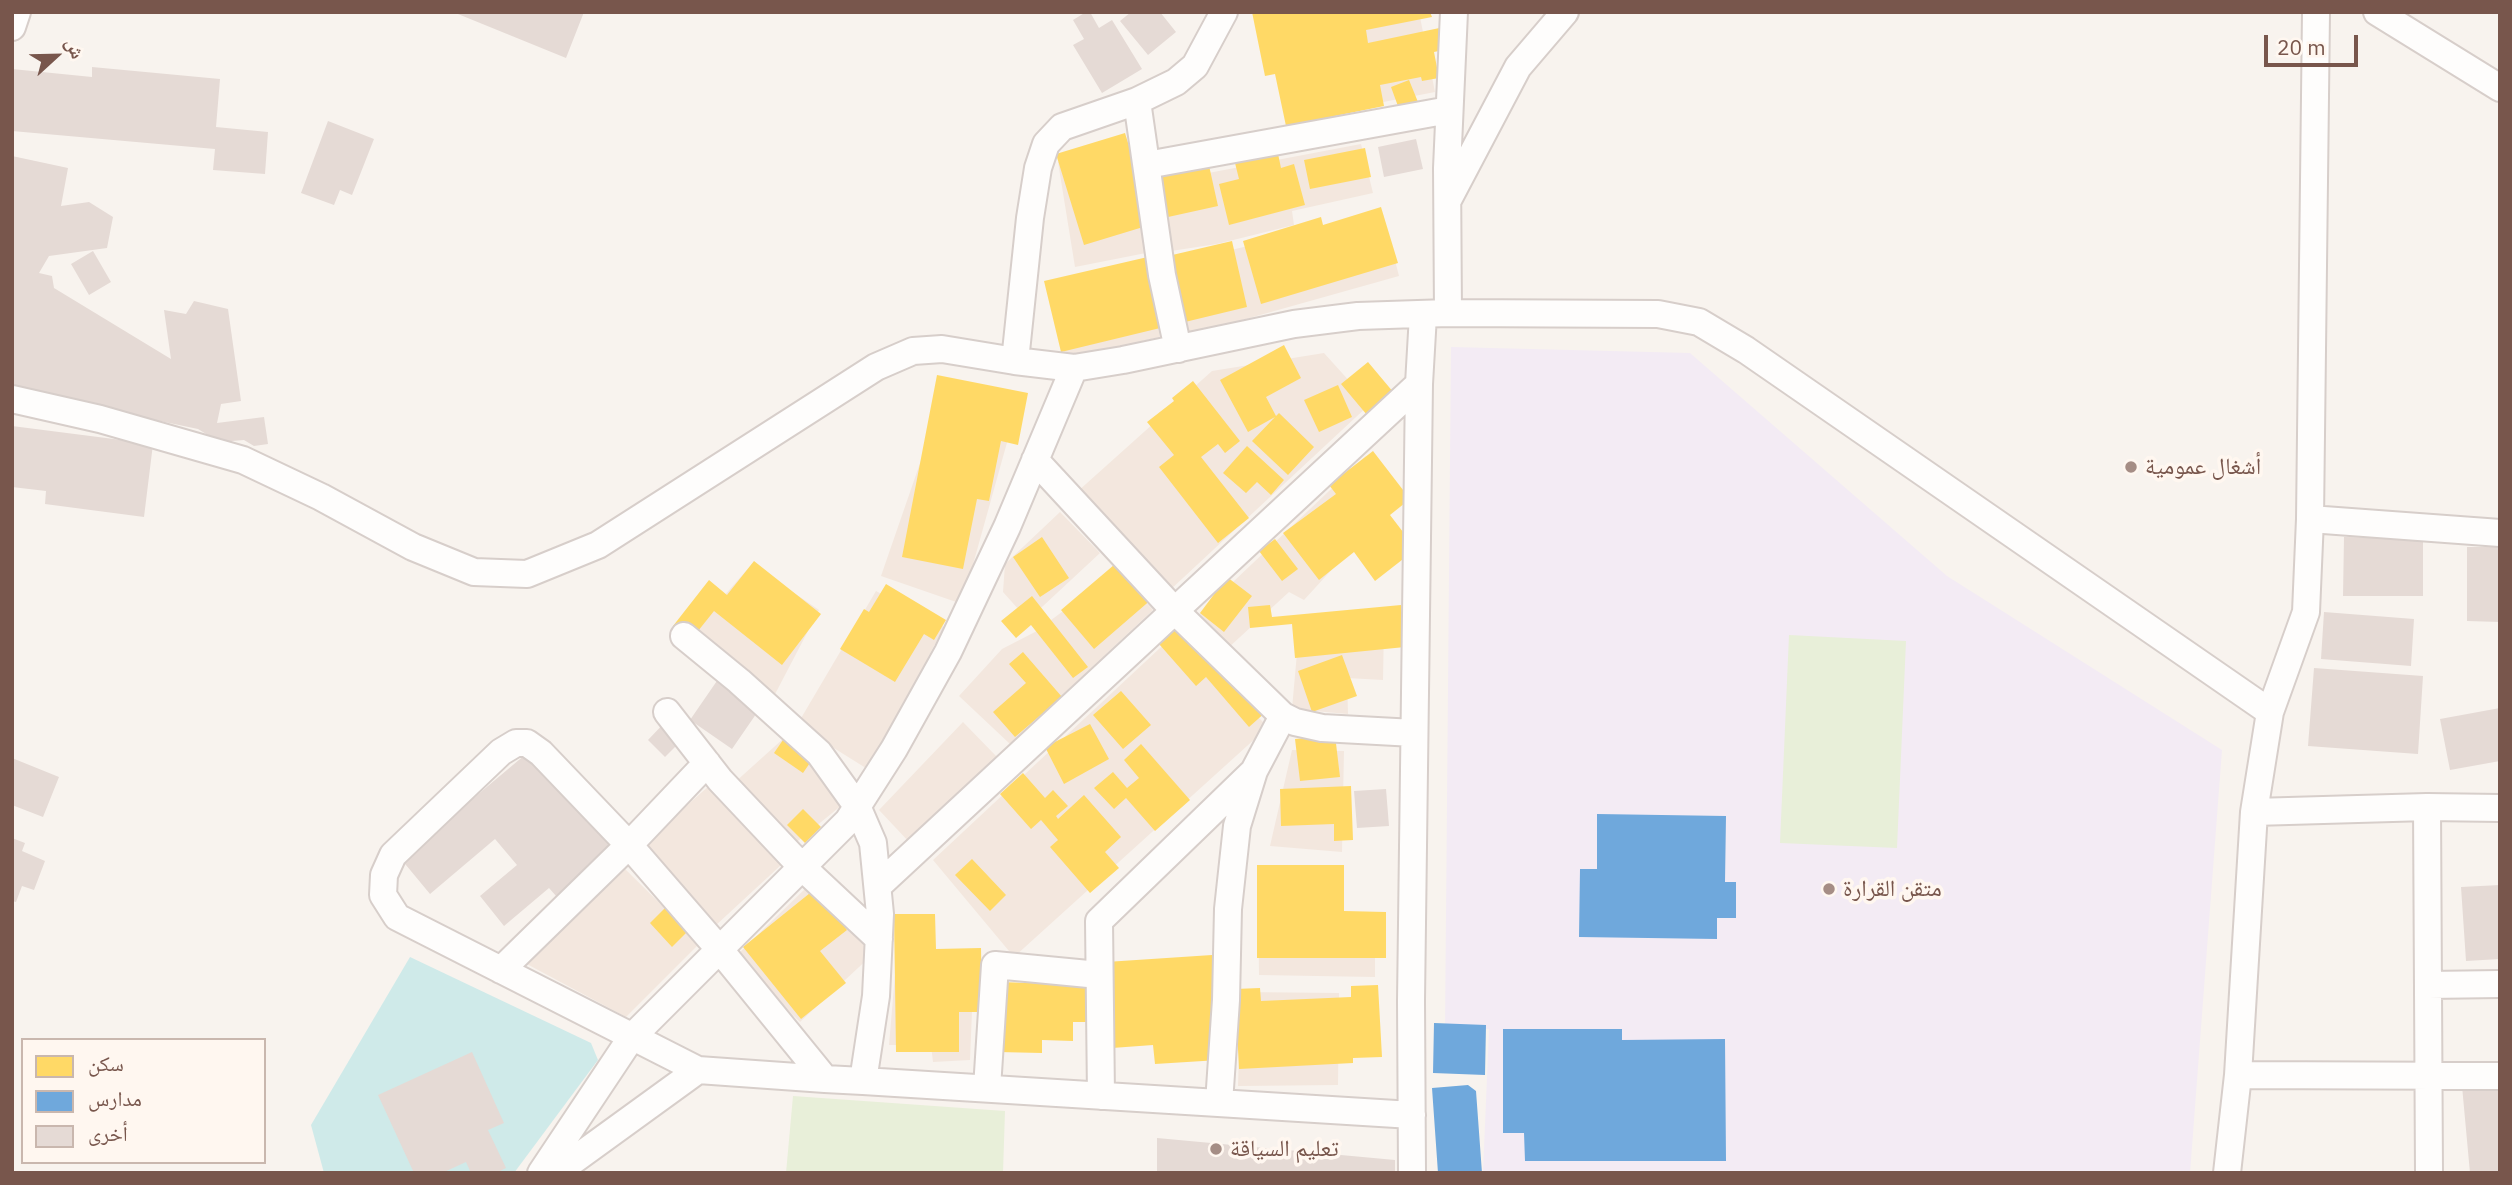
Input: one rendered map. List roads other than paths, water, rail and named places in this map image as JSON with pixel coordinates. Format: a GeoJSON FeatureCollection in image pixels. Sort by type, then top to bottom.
{"type":"FeatureCollection","features":[{"type":"Feature","properties":{"kind":"street"},"geometry":{"type":"LineString","coordinates":[[12,27],[17,12]]}},
{"type":"Feature","properties":{"kind":"street"},"geometry":{"type":"LineString","coordinates":[[1015,361],[1032,205],[1038,168],[1046,144],[1062,127],[1137,101],[1176,82],[1195,66],[1224,12]]}},
{"type":"Feature","properties":{"kind":"street"},"geometry":{"type":"LineString","coordinates":[[1412,1173],[1419,384],[1435,314],[1447,203],[1454,12]]}},
{"type":"Feature","properties":{"kind":"street"},"geometry":{"type":"LineString","coordinates":[[1447,203],[1518,67],[1565,12]]}},
{"type":"Feature","properties":{"kind":"street"},"geometry":{"type":"LineString","coordinates":[[2227,1173],[2238,1074],[2255,812],[2270,712],[2306,612],[2310,519],[2316,12]]}},
{"type":"Feature","properties":{"kind":"street"},"geometry":{"type":"LineString","coordinates":[[2378,12],[2500,88]]}},
{"type":"Feature","properties":{"kind":"street"},"geometry":{"type":"LineString","coordinates":[[1137,101],[1162,275],[1178,349]]}},
{"type":"Feature","properties":{"kind":"street"},"geometry":{"type":"LineString","coordinates":[[1147,165],[1449,110]]}},
{"type":"Feature","properties":{"kind":"street"},"geometry":{"type":"LineString","coordinates":[[12,400],[100,419],[243,460],[321,497],[413,547],[461,567],[474,572],[527,574],[598,545],[876,368],[913,351],[942,349],[1074,368],[1294,324],[1358,316],[1658,314],[1699,322],[1746,350],[2270,712]]}},
{"type":"Feature","properties":{"kind":"street"},"geometry":{"type":"LineString","coordinates":[[541,1173],[632,1038],[848,821],[894,749],[948,652],[1007,527],[1074,368]]}},
{"type":"Feature","properties":{"kind":"street"},"geometry":{"type":"LineString","coordinates":[[878,886],[1419,384]]}},
{"type":"Feature","properties":{"kind":"street"},"geometry":{"type":"LineString","coordinates":[[1035,460],[1175,611],[1283,716],[1322,729],[1414,733]]}},
{"type":"Feature","properties":{"kind":"street"},"geometry":{"type":"LineString","coordinates":[[2310,519],[2500,533]]}},
{"type":"Feature","properties":{"kind":"street"},"geometry":{"type":"LineString","coordinates":[[684,636],[819,753],[857,806],[873,842],[880,914],[879,939],[876,996],[863,1081]]}},
{"type":"Feature","properties":{"kind":"street"},"geometry":{"type":"LineString","coordinates":[[667,712],[720,780],[802,867],[879,939]]}},
{"type":"Feature","properties":{"kind":"street"},"geometry":{"type":"LineString","coordinates":[[1219,1103],[1226,1000],[1228,909],[1237,826],[1254,771],[1283,716]]}},
{"type":"Feature","properties":{"kind":"street"},"geometry":{"type":"LineString","coordinates":[[825,1079],[720,950],[629,845],[541,753],[527,743],[516,743],[501,752],[393,855],[384,875],[383,895],[397,918],[698,1070],[825,1079],[1412,1115]]}},
{"type":"Feature","properties":{"kind":"street"},"geometry":{"type":"LineString","coordinates":[[501,970],[629,845],[707,763]]}},
{"type":"Feature","properties":{"kind":"street"},"geometry":{"type":"LineString","coordinates":[[1101,1096],[1098,921],[1254,771]]}},
{"type":"Feature","properties":{"kind":"street"},"geometry":{"type":"LineString","coordinates":[[2255,812],[2427,807],[2500,808]]}},
{"type":"Feature","properties":{"kind":"street"},"geometry":{"type":"LineString","coordinates":[[2427,807],[2429,1173]]}},
{"type":"Feature","properties":{"kind":"street"},"geometry":{"type":"LineString","coordinates":[[988,1088],[995,965],[1099,975]]}},
{"type":"Feature","properties":{"kind":"street"},"geometry":{"type":"LineString","coordinates":[[2428,985],[2500,984]]}},
{"type":"Feature","properties":{"kind":"street"},"geometry":{"type":"LineString","coordinates":[[556,1173],[698,1070]]}},
{"type":"Feature","properties":{"kind":"street"},"geometry":{"type":"LineString","coordinates":[[2238,1074],[2500,1076]]}},
{"type":"Feature","properties":{"kind":"water"},"geometry":{"type":"Polygon","coordinates":[[[410,957],[591,1043],[598,1060],[514,1173],[324,1173],[311,1125],[410,957]]]}},
{"type":"Feature","properties":{"kind":"place","name":"أشغال عمومية"},"geometry":{"type":"Point","coordinates":[2131,467]}},
{"type":"Feature","properties":{"kind":"place","name":"متقن القرارة"},"geometry":{"type":"Point","coordinates":[1829,889]}},
{"type":"Feature","properties":{"kind":"place","name":"تعليم السياقة"},"geometry":{"type":"Point","coordinates":[1216,1149]}}]}
